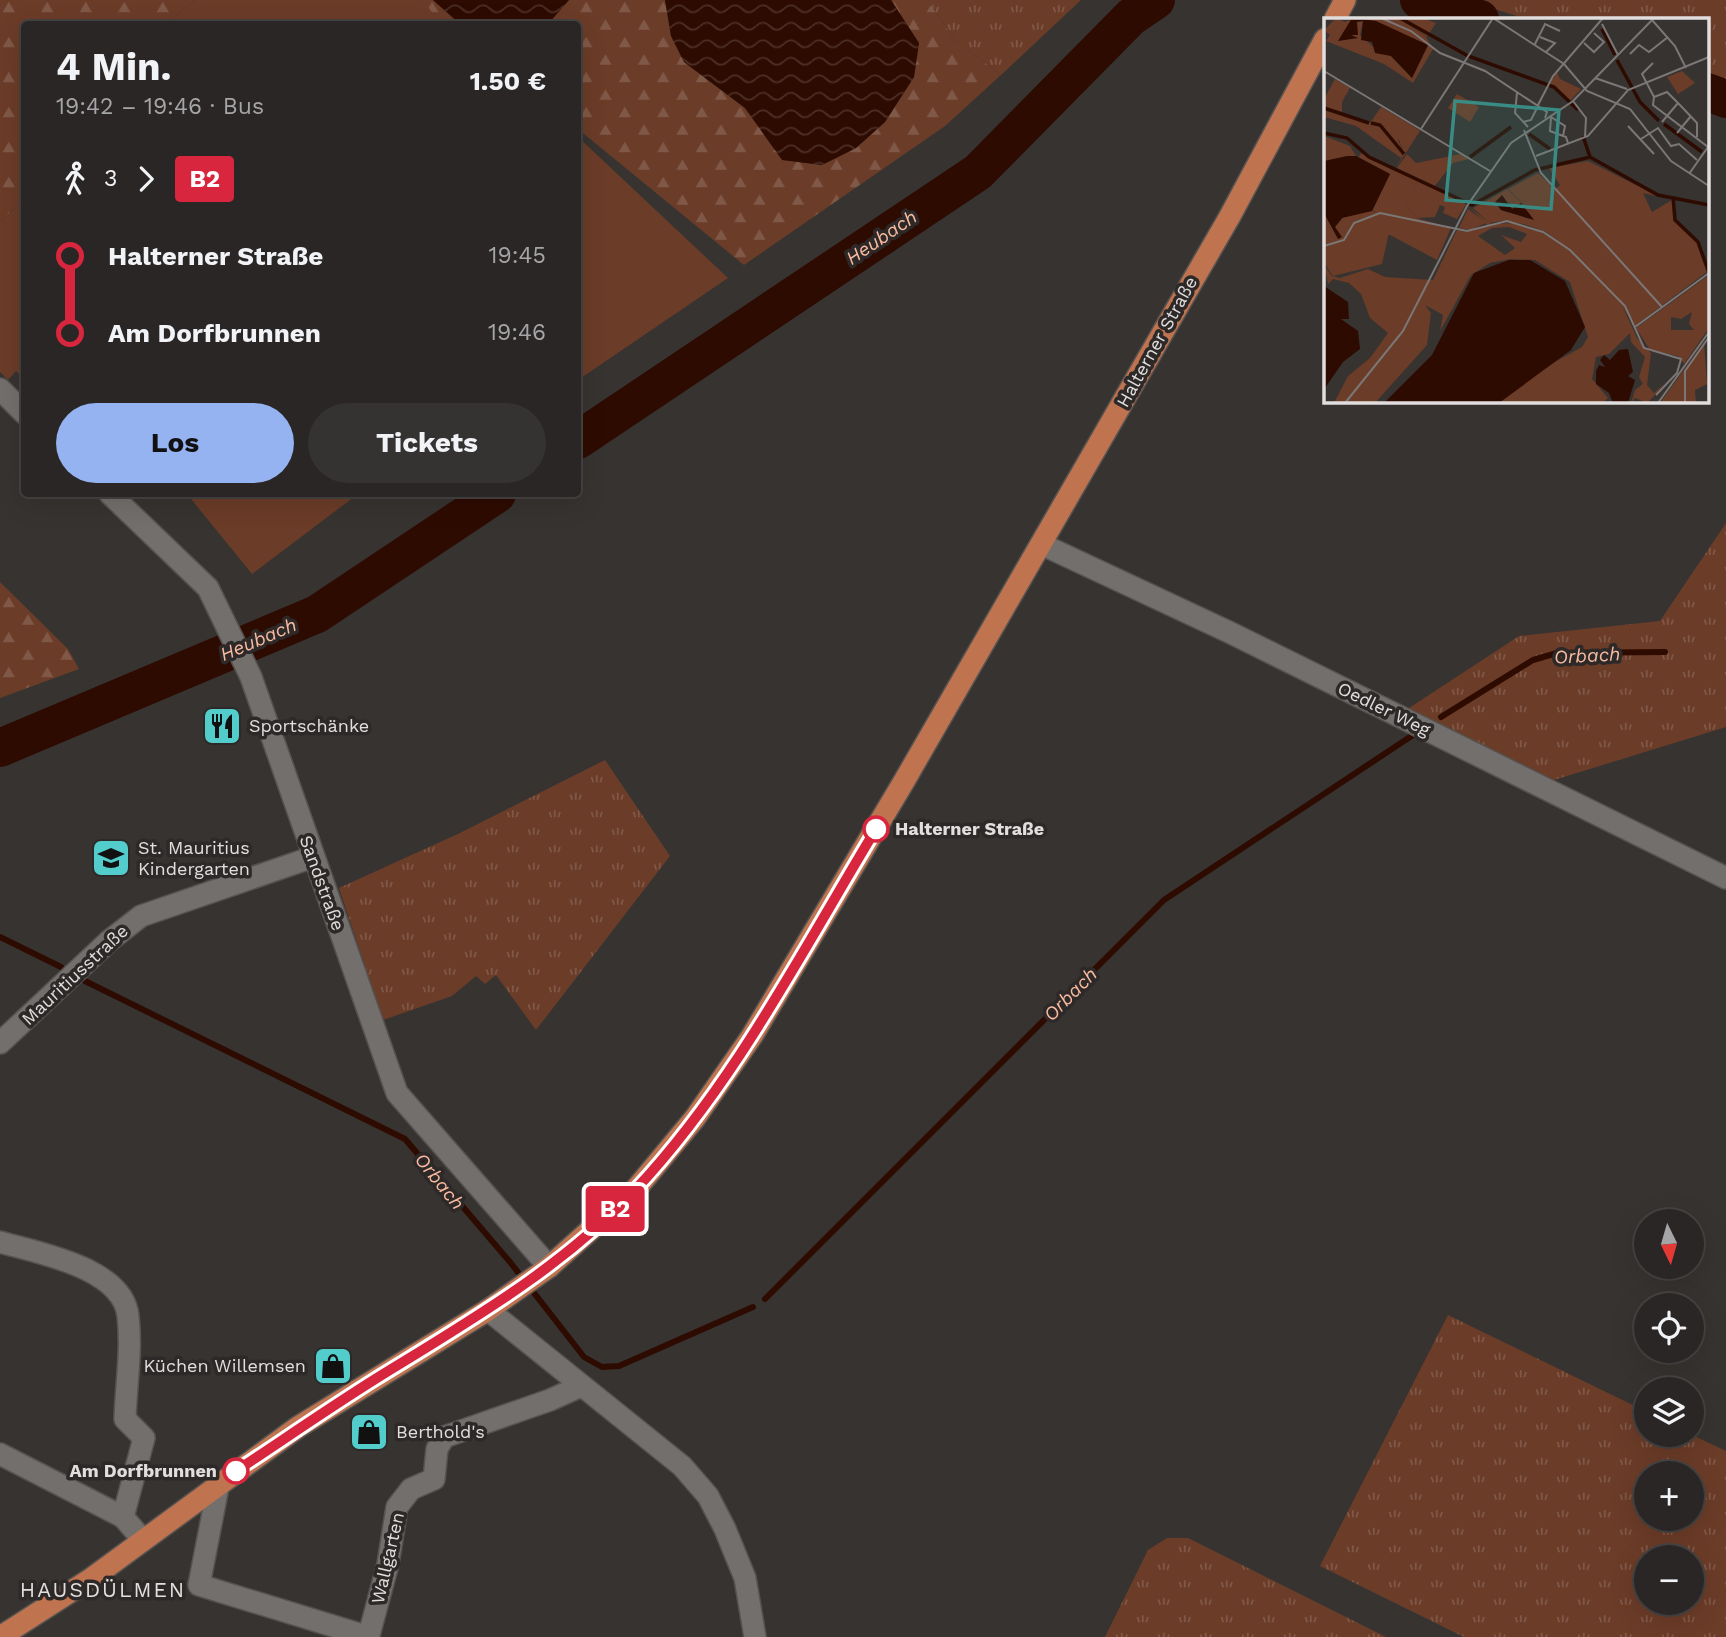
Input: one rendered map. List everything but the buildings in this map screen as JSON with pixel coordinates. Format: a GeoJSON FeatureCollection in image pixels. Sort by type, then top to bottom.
{"type":"FeatureCollection","features":[{"type":"Feature","properties":{"kind":"main road"},"geometry":{"type":"LineString","coordinates":[[1336,18],[1345,0]]}},
{"type":"Feature","properties":{"kind":"main road","name":"Halterner Straße"},"geometry":{"type":"LineString","coordinates":[[0,1637],[92,1578],[219,1482],[298,1427],[488,1310],[543,1271],[636,1189],[695,1118],[744,1047],[876,829],[1230,216],[1324,41]]}},
{"type":"Feature","properties":{"kind":"street"},"geometry":{"type":"LineString","coordinates":[[0,389],[21,409]]}},
{"type":"Feature","properties":{"kind":"street","name":"Sandstraße"},"geometry":{"type":"LineString","coordinates":[[113,497],[208,587],[225,619],[251,677],[397,1093],[543,1271]]}},
{"type":"Feature","properties":{"kind":"street","name":"Oedler Weg"},"geometry":{"type":"LineString","coordinates":[[1041,544],[1231,633],[1726,878]]}},
{"type":"Feature","properties":{"kind":"street","name":"Mauritiusstraße"},"geometry":{"type":"LineString","coordinates":[[0,1043],[109,941],[141,916],[313,857]]}},
{"type":"Feature","properties":{"kind":"street"},"geometry":{"type":"LineString","coordinates":[[0,1242],[67,1260],[116,1287],[128,1314],[125,1419],[144,1438],[123,1517]]}},
{"type":"Feature","properties":{"kind":"street"},"geometry":{"type":"LineString","coordinates":[[488,1310],[681,1466],[708,1496],[745,1578],[755,1637]]}},
{"type":"Feature","properties":{"kind":"street","name":"Wallgarten"},"geometry":{"type":"LineString","coordinates":[[219,1482],[199,1585],[369,1636],[388,1564],[397,1507],[411,1489],[434,1479],[437,1449],[444,1437],[550,1400],[581,1386]]}},
{"type":"Feature","properties":{"kind":"street"},"geometry":{"type":"LineString","coordinates":[[0,1454],[123,1517],[142,1539]]}},
{"type":"Feature","properties":{"kind":"green space"},"geometry":{"type":"Polygon","coordinates":[[[0,0],[196,0],[169,21],[21,21],[21,204],[0,221],[0,0]]]}},
{"type":"Feature","properties":{"kind":"green space"},"geometry":{"type":"Polygon","coordinates":[[[196,0],[415,0],[424,2],[439,21],[169,21],[196,0]]]}},
{"type":"Feature","properties":{"kind":"green space"},"geometry":{"type":"Polygon","coordinates":[[[415,0],[433,0],[457,21],[439,21],[424,3],[415,0]]]}},
{"type":"Feature","properties":{"kind":"green space"},"geometry":{"type":"Polygon","coordinates":[[[569,0],[665,0],[671,36],[684,62],[745,108],[783,160],[822,165],[856,148],[885,122],[914,77],[919,43],[891,0],[927,0],[955,40],[1001,75],[945,126],[744,265],[581,131],[581,21],[551,21],[569,0]]]}},
{"type":"Feature","properties":{"kind":"green space"},"geometry":{"type":"Polygon","coordinates":[[[927,0],[1081,0],[1001,75],[955,40],[927,0]]]}},
{"type":"Feature","properties":{"kind":"green space"},"geometry":{"type":"Polygon","coordinates":[[[1465,0],[1726,0],[1726,83],[1708,75],[1708,18],[1524,18],[1465,0]]]}},
{"type":"Feature","properties":{"kind":"green space"},"geometry":{"type":"Polygon","coordinates":[[[581,140],[728,278],[581,378],[581,140]]]}},
{"type":"Feature","properties":{"kind":"green space"},"geometry":{"type":"Polygon","coordinates":[[[21,204],[21,376],[16,371],[8,380],[0,372],[0,221],[21,204]]]}},
{"type":"Feature","properties":{"kind":"green space"},"geometry":{"type":"Polygon","coordinates":[[[189,497],[354,497],[252,574],[189,497]]]}},
{"type":"Feature","properties":{"kind":"green space"},"geometry":{"type":"Polygon","coordinates":[[[1726,523],[1726,727],[1554,780],[1406,710],[1519,636],[1660,621],[1726,523]]]}},
{"type":"Feature","properties":{"kind":"green space"},"geometry":{"type":"Polygon","coordinates":[[[0,582],[68,649],[79,669],[0,698],[0,582]]]}},
{"type":"Feature","properties":{"kind":"green space"},"geometry":{"type":"Polygon","coordinates":[[[605,760],[670,856],[536,1030],[496,975],[485,984],[476,976],[452,996],[383,1020],[339,888],[460,833],[605,760]]]}},
{"type":"Feature","properties":{"kind":"green space"},"geometry":{"type":"Polygon","coordinates":[[[1448,1315],[1634,1406],[1634,1447],[1704,1447],[1704,1441],[1726,1451],[1726,1637],[1464,1637],[1320,1566],[1448,1315]]]}},
{"type":"Feature","properties":{"kind":"green space"},"geometry":{"type":"Polygon","coordinates":[[[1167,1538],[1188,1538],[1386,1637],[1105,1637],[1148,1550],[1167,1538]]]}},
{"type":"Feature","properties":{"kind":"water"},"geometry":{"type":"Polygon","coordinates":[[[433,0],[569,0],[551,21],[457,21],[433,0]]]}},
{"type":"Feature","properties":{"kind":"water"},"geometry":{"type":"Polygon","coordinates":[[[665,0],[891,0],[919,43],[914,77],[885,122],[856,148],[822,165],[782,160],[745,108],[684,62],[671,36],[665,0]]]}},
{"type":"Feature","properties":{"kind":"waterway","name":"Heubach"},"geometry":{"type":"LineString","coordinates":[[581,438],[978,172],[1131,17],[1156,0]]}},
{"type":"Feature","properties":{"kind":"waterway","name":"Heubach"},"geometry":{"type":"LineString","coordinates":[[1419,0],[1477,18]]}},
{"type":"Feature","properties":{"kind":"waterway","name":"Heubach"},"geometry":{"type":"LineString","coordinates":[[1708,92],[1726,99]]}},
{"type":"Feature","properties":{"kind":"waterway","name":"Heubach"},"geometry":{"type":"LineString","coordinates":[[0,748],[317,614],[492,497]]}},
{"type":"Feature","properties":{"kind":"waterway","name":"Orbach"},"geometry":{"type":"LineString","coordinates":[[1441,717],[1533,660],[1557,653],[1665,652]]}},
{"type":"Feature","properties":{"kind":"waterway","name":"Orbach"},"geometry":{"type":"LineString","coordinates":[[765,1299],[1164,900],[1413,735]]}},
{"type":"Feature","properties":{"kind":"waterway","name":"Orbach"},"geometry":{"type":"LineString","coordinates":[[0,937],[61,967]]}},
{"type":"Feature","properties":{"kind":"waterway","name":"Orbach"},"geometry":{"type":"LineString","coordinates":[[85,981],[405,1139],[510,1262],[584,1357],[602,1367],[619,1366],[753,1307]]}},
{"type":"Feature","properties":{"kind":"bus line","name":"B2"},"geometry":{"type":"LineString","coordinates":[[236,1471],[298,1427],[488,1310],[549,1267],[636,1189],[695,1118],[752,1036],[876,829]]}},
{"type":"Feature","properties":{"kind":"place","name":"Sportschänke"},"geometry":{"type":"Point","coordinates":[222,726]}},
{"type":"Feature","properties":{"kind":"place","name":"Halterner Straße"},"geometry":{"type":"Point","coordinates":[876,829]}},
{"type":"Feature","properties":{"kind":"place","name":"St. Mauritius Kindergarten"},"geometry":{"type":"Point","coordinates":[111,858]}},
{"type":"Feature","properties":{"kind":"place","name":"Küchen Willemsen"},"geometry":{"type":"Point","coordinates":[333,1366]}},
{"type":"Feature","properties":{"kind":"place","name":"Berthold's"},"geometry":{"type":"Point","coordinates":[369,1432]}},
{"type":"Feature","properties":{"kind":"place","name":"Am Dorfbrunnen"},"geometry":{"type":"Point","coordinates":[236,1471]}},
{"type":"Feature","properties":{"kind":"district","name":"HAUSDÜLMEN"},"geometry":{"type":"Point","coordinates":[103,1590]}}]}
